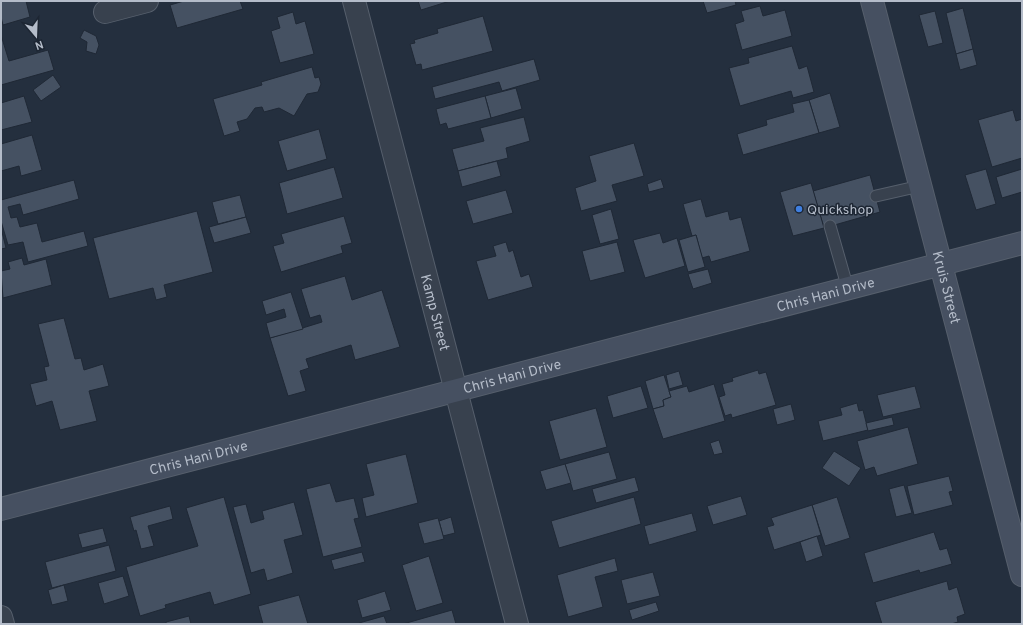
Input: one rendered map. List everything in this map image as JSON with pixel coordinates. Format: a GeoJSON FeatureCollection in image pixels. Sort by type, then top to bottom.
{"type":"FeatureCollection","features":[{"type":"Feature","properties":{"kind":"street"},"geometry":{"type":"LineString","coordinates":[[105,12],[147,1]]}},
{"type":"Feature","properties":{"kind":"street","name":"Kamp Street"},"geometry":{"type":"LineString","coordinates":[[354,1],[517,624]]}},
{"type":"Feature","properties":{"kind":"street","name":"Kruis Street"},"geometry":{"type":"LineString","coordinates":[[872,1],[1022,574]]}},
{"type":"Feature","properties":{"kind":"street","name":"Chris Hani Drive"},"geometry":{"type":"LineString","coordinates":[[1,509],[456,389],[1022,243]]}},
{"type":"Feature","properties":{"kind":"street"},"geometry":{"type":"LineString","coordinates":[[1,617],[3,624]]}},
{"type":"Feature","properties":{"kind":"lane"},"geometry":{"type":"LineString","coordinates":[[876,196],[920,186]]}},
{"type":"Feature","properties":{"kind":"lane"},"geometry":{"type":"LineString","coordinates":[[830,226],[848,289]]}},
{"type":"Feature","properties":{"kind":"building"},"geometry":{"type":"Polygon","coordinates":[[[1,1],[26,1],[30,17],[3,25],[1,17],[1,1]]]}},
{"type":"Feature","properties":{"kind":"building"},"geometry":{"type":"Polygon","coordinates":[[[184,1],[240,1],[243,9],[177,28],[170,5],[184,1]]]}},
{"type":"Feature","properties":{"kind":"building"},"geometry":{"type":"Polygon","coordinates":[[[418,1],[450,1],[421,10],[418,1]]]}},
{"type":"Feature","properties":{"kind":"building"},"geometry":{"type":"Polygon","coordinates":[[[703,1],[735,1],[736,5],[707,13],[703,1]]]}},
{"type":"Feature","properties":{"kind":"building"},"geometry":{"type":"Polygon","coordinates":[[[760,6],[763,16],[785,10],[792,36],[742,50],[735,24],[744,21],[741,11],[760,6]]]}},
{"type":"Feature","properties":{"kind":"building"},"geometry":{"type":"Polygon","coordinates":[[[963,8],[973,49],[956,54],[946,13],[963,8]]]}},
{"type":"Feature","properties":{"kind":"building"},"geometry":{"type":"Polygon","coordinates":[[[935,11],[943,43],[928,47],[919,15],[935,11]]]}},
{"type":"Feature","properties":{"kind":"building"},"geometry":{"type":"Polygon","coordinates":[[[293,12],[296,24],[305,21],[314,54],[280,63],[271,31],[280,28],[277,17],[293,12]]]}},
{"type":"Feature","properties":{"kind":"building"},"geometry":{"type":"Polygon","coordinates":[[[483,16],[493,51],[422,70],[421,64],[416,65],[410,44],[415,43],[414,40],[438,33],[437,29],[483,16]]]}},
{"type":"Feature","properties":{"kind":"building"},"geometry":{"type":"Polygon","coordinates":[[[84,30],[96,36],[99,45],[96,54],[86,51],[87,42],[80,38],[84,30]]]}},
{"type":"Feature","properties":{"kind":"building"},"geometry":{"type":"Polygon","coordinates":[[[1,35],[9,61],[48,50],[54,70],[1,85],[1,35]]]}},
{"type":"Feature","properties":{"kind":"building"},"geometry":{"type":"Polygon","coordinates":[[[792,46],[799,69],[807,66],[814,92],[793,98],[791,91],[740,106],[729,68],[749,63],[748,58],[792,46]]]}},
{"type":"Feature","properties":{"kind":"building"},"geometry":{"type":"Polygon","coordinates":[[[973,49],[977,65],[960,70],[956,54],[973,49]]]}},
{"type":"Feature","properties":{"kind":"building"},"geometry":{"type":"Polygon","coordinates":[[[534,59],[540,80],[502,91],[499,82],[435,99],[432,87],[534,59]]]}},
{"type":"Feature","properties":{"kind":"building"},"geometry":{"type":"Polygon","coordinates":[[[312,67],[315,78],[319,77],[321,84],[318,92],[307,94],[294,116],[279,108],[264,112],[262,107],[255,108],[247,119],[237,122],[240,131],[224,136],[213,99],[262,85],[261,82],[312,67]]]}},
{"type":"Feature","properties":{"kind":"building"},"geometry":{"type":"Polygon","coordinates":[[[53,75],[61,87],[41,101],[33,90],[53,75]]]}},
{"type":"Feature","properties":{"kind":"building"},"geometry":{"type":"Polygon","coordinates":[[[516,88],[522,109],[491,118],[485,96],[516,88]]]}},
{"type":"Feature","properties":{"kind":"building"},"geometry":{"type":"Polygon","coordinates":[[[830,93],[840,127],[819,133],[809,100],[830,93]]]}},
{"type":"Feature","properties":{"kind":"building"},"geometry":{"type":"Polygon","coordinates":[[[24,96],[32,122],[1,130],[1,103],[24,96]]]}},
{"type":"Feature","properties":{"kind":"building"},"geometry":{"type":"Polygon","coordinates":[[[485,96],[491,118],[448,129],[446,123],[440,125],[436,109],[485,96]]]}},
{"type":"Feature","properties":{"kind":"building"},"geometry":{"type":"Polygon","coordinates":[[[809,100],[819,133],[743,155],[737,134],[767,125],[766,120],[794,112],[792,104],[809,100]]]}},
{"type":"Feature","properties":{"kind":"building"},"geometry":{"type":"Polygon","coordinates":[[[1013,110],[1016,121],[1022,119],[1022,158],[992,167],[978,120],[1013,110]]]}},
{"type":"Feature","properties":{"kind":"building"},"geometry":{"type":"Polygon","coordinates":[[[524,117],[530,141],[506,148],[508,158],[458,171],[452,149],[484,141],[480,128],[524,117]]]}},
{"type":"Feature","properties":{"kind":"building"},"geometry":{"type":"Polygon","coordinates":[[[319,129],[327,159],[287,171],[278,141],[319,129]]]}},
{"type":"Feature","properties":{"kind":"building"},"geometry":{"type":"Polygon","coordinates":[[[32,135],[42,170],[21,176],[19,166],[1,171],[1,144],[32,135]]]}},
{"type":"Feature","properties":{"kind":"building"},"geometry":{"type":"Polygon","coordinates":[[[634,143],[644,176],[612,185],[617,201],[581,211],[575,188],[596,181],[589,156],[634,143]]]}},
{"type":"Feature","properties":{"kind":"building"},"geometry":{"type":"Polygon","coordinates":[[[497,161],[501,176],[462,187],[458,171],[497,161]]]}},
{"type":"Feature","properties":{"kind":"building"},"geometry":{"type":"Polygon","coordinates":[[[334,167],[343,198],[287,214],[279,183],[334,167]]]}},
{"type":"Feature","properties":{"kind":"building"},"geometry":{"type":"Polygon","coordinates":[[[986,169],[996,204],[976,210],[965,175],[986,169]]]}},
{"type":"Feature","properties":{"kind":"building"},"geometry":{"type":"Polygon","coordinates":[[[1022,169],[1022,192],[1002,198],[996,177],[1022,169]]]}},
{"type":"Feature","properties":{"kind":"building"},"geometry":{"type":"Polygon","coordinates":[[[870,175],[880,212],[824,228],[813,191],[870,175]]]}},
{"type":"Feature","properties":{"kind":"building"},"geometry":{"type":"Polygon","coordinates":[[[661,179],[664,188],[649,192],[647,184],[661,179]]]}},
{"type":"Feature","properties":{"kind":"building"},"geometry":{"type":"Polygon","coordinates":[[[74,180],[79,199],[23,215],[20,204],[8,207],[11,218],[17,217],[20,227],[37,223],[42,242],[84,231],[88,246],[28,262],[23,242],[8,245],[1,221],[1,200],[74,180]]]}},
{"type":"Feature","properties":{"kind":"building"},"geometry":{"type":"Polygon","coordinates":[[[811,183],[824,228],[793,236],[780,192],[811,183]]]}},
{"type":"Feature","properties":{"kind":"building"},"geometry":{"type":"Polygon","coordinates":[[[506,190],[513,213],[473,224],[466,201],[506,190]]]}},
{"type":"Feature","properties":{"kind":"building"},"geometry":{"type":"Polygon","coordinates":[[[240,195],[246,217],[218,224],[212,202],[240,195]]]}},
{"type":"Feature","properties":{"kind":"building"},"geometry":{"type":"Polygon","coordinates":[[[701,199],[706,217],[728,211],[730,220],[741,217],[750,251],[711,262],[709,256],[702,258],[696,235],[692,236],[683,204],[701,199]]]}},
{"type":"Feature","properties":{"kind":"building"},"geometry":{"type":"Polygon","coordinates":[[[611,209],[619,239],[600,244],[592,215],[611,209]]]}},
{"type":"Feature","properties":{"kind":"building"},"geometry":{"type":"Polygon","coordinates":[[[197,211],[213,272],[164,285],[167,297],[156,300],[153,288],[109,299],[93,238],[197,211]]]}},
{"type":"Feature","properties":{"kind":"building"},"geometry":{"type":"Polygon","coordinates":[[[344,216],[352,243],[341,246],[343,253],[281,272],[273,246],[284,243],[281,234],[344,216]]]}},
{"type":"Feature","properties":{"kind":"building"},"geometry":{"type":"Polygon","coordinates":[[[246,217],[251,233],[214,243],[209,227],[246,217]]]}},
{"type":"Feature","properties":{"kind":"building"},"geometry":{"type":"Polygon","coordinates":[[[1,228],[6,248],[1,249],[1,228]]]}},
{"type":"Feature","properties":{"kind":"building"},"geometry":{"type":"Polygon","coordinates":[[[660,233],[663,243],[677,238],[685,266],[645,278],[633,240],[660,233]]]}},
{"type":"Feature","properties":{"kind":"building"},"geometry":{"type":"Polygon","coordinates":[[[696,235],[705,267],[688,272],[679,240],[696,235]]]}},
{"type":"Feature","properties":{"kind":"building"},"geometry":{"type":"Polygon","coordinates":[[[506,242],[509,252],[513,250],[521,277],[529,274],[533,287],[488,300],[476,261],[496,256],[493,246],[506,242]]]}},
{"type":"Feature","properties":{"kind":"building"},"geometry":{"type":"Polygon","coordinates":[[[617,242],[625,272],[590,281],[582,251],[617,242]]]}},
{"type":"Feature","properties":{"kind":"building"},"geometry":{"type":"Polygon","coordinates":[[[22,258],[24,265],[46,259],[52,285],[3,298],[1,271],[10,269],[8,262],[22,258]]]}},
{"type":"Feature","properties":{"kind":"building"},"geometry":{"type":"Polygon","coordinates":[[[708,269],[712,283],[693,289],[688,274],[708,269]]]}},
{"type":"Feature","properties":{"kind":"building"},"geometry":{"type":"Polygon","coordinates":[[[345,276],[352,300],[382,290],[400,347],[355,360],[351,345],[306,359],[309,368],[300,371],[306,391],[288,396],[270,338],[322,322],[320,315],[310,318],[301,289],[345,276]]]}},
{"type":"Feature","properties":{"kind":"building"},"geometry":{"type":"Polygon","coordinates":[[[291,292],[303,329],[270,338],[266,323],[286,317],[284,309],[266,315],[262,301],[291,292]]]}},
{"type":"Feature","properties":{"kind":"building"},"geometry":{"type":"Polygon","coordinates":[[[64,318],[75,359],[81,358],[84,370],[103,364],[109,386],[89,391],[97,421],[60,430],[52,401],[36,406],[30,384],[47,380],[44,367],[49,366],[38,324],[64,318]]]}},
{"type":"Feature","properties":{"kind":"building"},"geometry":{"type":"Polygon","coordinates":[[[758,370],[759,374],[766,372],[776,405],[732,418],[731,414],[725,416],[719,397],[725,395],[722,384],[733,381],[732,378],[758,370]]]}},
{"type":"Feature","properties":{"kind":"building"},"geometry":{"type":"Polygon","coordinates":[[[679,371],[683,385],[669,389],[666,375],[679,371]]]}},
{"type":"Feature","properties":{"kind":"building"},"geometry":{"type":"Polygon","coordinates":[[[664,375],[671,397],[663,400],[664,406],[653,409],[645,381],[664,375]]]}},
{"type":"Feature","properties":{"kind":"building"},"geometry":{"type":"Polygon","coordinates":[[[714,384],[725,421],[663,439],[653,409],[664,406],[663,400],[671,397],[669,391],[687,386],[689,392],[714,384]]]}},
{"type":"Feature","properties":{"kind":"building"},"geometry":{"type":"Polygon","coordinates":[[[641,386],[648,408],[613,418],[607,396],[641,386]]]}},
{"type":"Feature","properties":{"kind":"building"},"geometry":{"type":"Polygon","coordinates":[[[915,386],[921,408],[883,417],[877,395],[915,386]]]}},
{"type":"Feature","properties":{"kind":"building"},"geometry":{"type":"Polygon","coordinates":[[[857,403],[859,411],[863,410],[868,430],[823,441],[818,421],[842,415],[840,408],[857,403]]]}},
{"type":"Feature","properties":{"kind":"building"},"geometry":{"type":"Polygon","coordinates":[[[791,404],[795,420],[777,425],[773,409],[791,404]]]}},
{"type":"Feature","properties":{"kind":"building"},"geometry":{"type":"Polygon","coordinates":[[[596,408],[607,447],[560,460],[549,421],[596,408]]]}},
{"type":"Feature","properties":{"kind":"building"},"geometry":{"type":"Polygon","coordinates":[[[892,417],[894,425],[868,431],[866,423],[892,417]]]}},
{"type":"Feature","properties":{"kind":"building"},"geometry":{"type":"Polygon","coordinates":[[[908,427],[918,464],[877,476],[874,467],[865,470],[857,441],[908,427]]]}},
{"type":"Feature","properties":{"kind":"building"},"geometry":{"type":"Polygon","coordinates":[[[719,440],[723,453],[714,455],[710,443],[719,440]]]}},
{"type":"Feature","properties":{"kind":"building"},"geometry":{"type":"Polygon","coordinates":[[[834,451],[861,468],[849,486],[822,468],[834,451]]]}},
{"type":"Feature","properties":{"kind":"building"},"geometry":{"type":"Polygon","coordinates":[[[609,452],[617,479],[573,491],[565,464],[609,452]]]}},
{"type":"Feature","properties":{"kind":"building"},"geometry":{"type":"Polygon","coordinates":[[[406,454],[418,503],[366,517],[362,498],[374,495],[366,464],[406,454]]]}},
{"type":"Feature","properties":{"kind":"building"},"geometry":{"type":"Polygon","coordinates":[[[565,464],[571,483],[546,490],[540,471],[565,464]]]}},
{"type":"Feature","properties":{"kind":"building"},"geometry":{"type":"Polygon","coordinates":[[[949,476],[953,491],[949,492],[953,505],[914,515],[907,486],[949,476]]]}},
{"type":"Feature","properties":{"kind":"building"},"geometry":{"type":"Polygon","coordinates":[[[635,477],[639,491],[596,503],[592,489],[635,477]]]}},
{"type":"Feature","properties":{"kind":"building"},"geometry":{"type":"Polygon","coordinates":[[[330,483],[336,502],[354,498],[359,518],[354,519],[362,547],[323,557],[306,489],[330,483]]]}},
{"type":"Feature","properties":{"kind":"building"},"geometry":{"type":"Polygon","coordinates":[[[904,485],[912,513],[896,517],[889,489],[904,485]]]}},
{"type":"Feature","properties":{"kind":"building"},"geometry":{"type":"Polygon","coordinates":[[[741,496],[747,515],[713,525],[707,506],[741,496]]]}},
{"type":"Feature","properties":{"kind":"building"},"geometry":{"type":"Polygon","coordinates":[[[224,497],[251,594],[214,605],[210,592],[165,605],[166,608],[140,616],[126,567],[198,546],[186,508],[224,497]]]}},
{"type":"Feature","properties":{"kind":"building"},"geometry":{"type":"Polygon","coordinates":[[[634,497],[641,524],[559,548],[551,521],[634,497]]]}},
{"type":"Feature","properties":{"kind":"building"},"geometry":{"type":"Polygon","coordinates":[[[837,497],[850,538],[825,546],[812,505],[837,497]]]}},
{"type":"Feature","properties":{"kind":"building"},"geometry":{"type":"Polygon","coordinates":[[[294,502],[303,535],[284,540],[293,573],[267,581],[264,569],[251,573],[233,507],[246,504],[251,523],[264,519],[262,511],[294,502]]]}},
{"type":"Feature","properties":{"kind":"building"},"geometry":{"type":"Polygon","coordinates":[[[812,505],[821,535],[774,550],[767,527],[774,525],[771,518],[812,505]]]}},
{"type":"Feature","properties":{"kind":"building"},"geometry":{"type":"Polygon","coordinates":[[[170,506],[173,519],[148,526],[154,546],[141,549],[136,530],[134,531],[130,517],[170,506]]]}},
{"type":"Feature","properties":{"kind":"building"},"geometry":{"type":"Polygon","coordinates":[[[692,513],[697,531],[649,545],[644,526],[692,513]]]}},
{"type":"Feature","properties":{"kind":"building"},"geometry":{"type":"Polygon","coordinates":[[[451,517],[455,533],[443,536],[439,521],[451,517]]]}},
{"type":"Feature","properties":{"kind":"building"},"geometry":{"type":"Polygon","coordinates":[[[438,518],[444,539],[424,544],[418,523],[438,518]]]}},
{"type":"Feature","properties":{"kind":"building"},"geometry":{"type":"Polygon","coordinates":[[[103,528],[107,542],[82,548],[78,534],[103,528]]]}},
{"type":"Feature","properties":{"kind":"building"},"geometry":{"type":"Polygon","coordinates":[[[934,532],[940,550],[947,548],[952,564],[920,573],[919,570],[873,583],[864,553],[934,532]]]}},
{"type":"Feature","properties":{"kind":"building"},"geometry":{"type":"Polygon","coordinates":[[[817,536],[823,556],[806,562],[800,542],[817,536]]]}},
{"type":"Feature","properties":{"kind":"building"},"geometry":{"type":"Polygon","coordinates":[[[109,545],[116,571],[52,588],[45,562],[109,545]]]}},
{"type":"Feature","properties":{"kind":"building"},"geometry":{"type":"Polygon","coordinates":[[[362,552],[365,562],[334,570],[331,560],[362,552]]]}},
{"type":"Feature","properties":{"kind":"building"},"geometry":{"type":"Polygon","coordinates":[[[429,556],[443,603],[416,611],[402,565],[429,556]]]}},
{"type":"Feature","properties":{"kind":"building"},"geometry":{"type":"Polygon","coordinates":[[[615,558],[618,571],[595,577],[603,607],[568,617],[557,575],[615,558]]]}},
{"type":"Feature","properties":{"kind":"building"},"geometry":{"type":"Polygon","coordinates":[[[653,572],[660,596],[627,604],[621,580],[653,572]]]}},
{"type":"Feature","properties":{"kind":"building"},"geometry":{"type":"Polygon","coordinates":[[[123,576],[129,596],[104,604],[98,583],[123,576]]]}},
{"type":"Feature","properties":{"kind":"building"},"geometry":{"type":"Polygon","coordinates":[[[947,581],[949,590],[957,587],[965,614],[957,617],[958,622],[951,624],[882,624],[875,602],[947,581]]]}},
{"type":"Feature","properties":{"kind":"building"},"geometry":{"type":"Polygon","coordinates":[[[64,585],[68,601],[52,605],[48,590],[64,585]]]}},
{"type":"Feature","properties":{"kind":"building"},"geometry":{"type":"Polygon","coordinates":[[[385,591],[391,610],[362,618],[357,600],[385,591]]]}},
{"type":"Feature","properties":{"kind":"building"},"geometry":{"type":"Polygon","coordinates":[[[299,595],[308,624],[263,624],[258,606],[299,595]]]}},
{"type":"Feature","properties":{"kind":"building"},"geometry":{"type":"Polygon","coordinates":[[[656,602],[659,611],[632,620],[629,610],[656,602]]]}},
{"type":"Feature","properties":{"kind":"building"},"geometry":{"type":"Polygon","coordinates":[[[452,610],[456,624],[403,624],[452,610]]]}},
{"type":"Feature","properties":{"kind":"building"},"geometry":{"type":"Polygon","coordinates":[[[189,616],[191,624],[166,624],[166,622],[189,616]]]}},
{"type":"Feature","properties":{"kind":"building"},"geometry":{"type":"Polygon","coordinates":[[[384,616],[387,624],[359,624],[359,623],[384,616]]]}},
{"type":"Feature","properties":{"kind":"place","name":"Quickshop"},"geometry":{"type":"Point","coordinates":[799,209]}}]}
